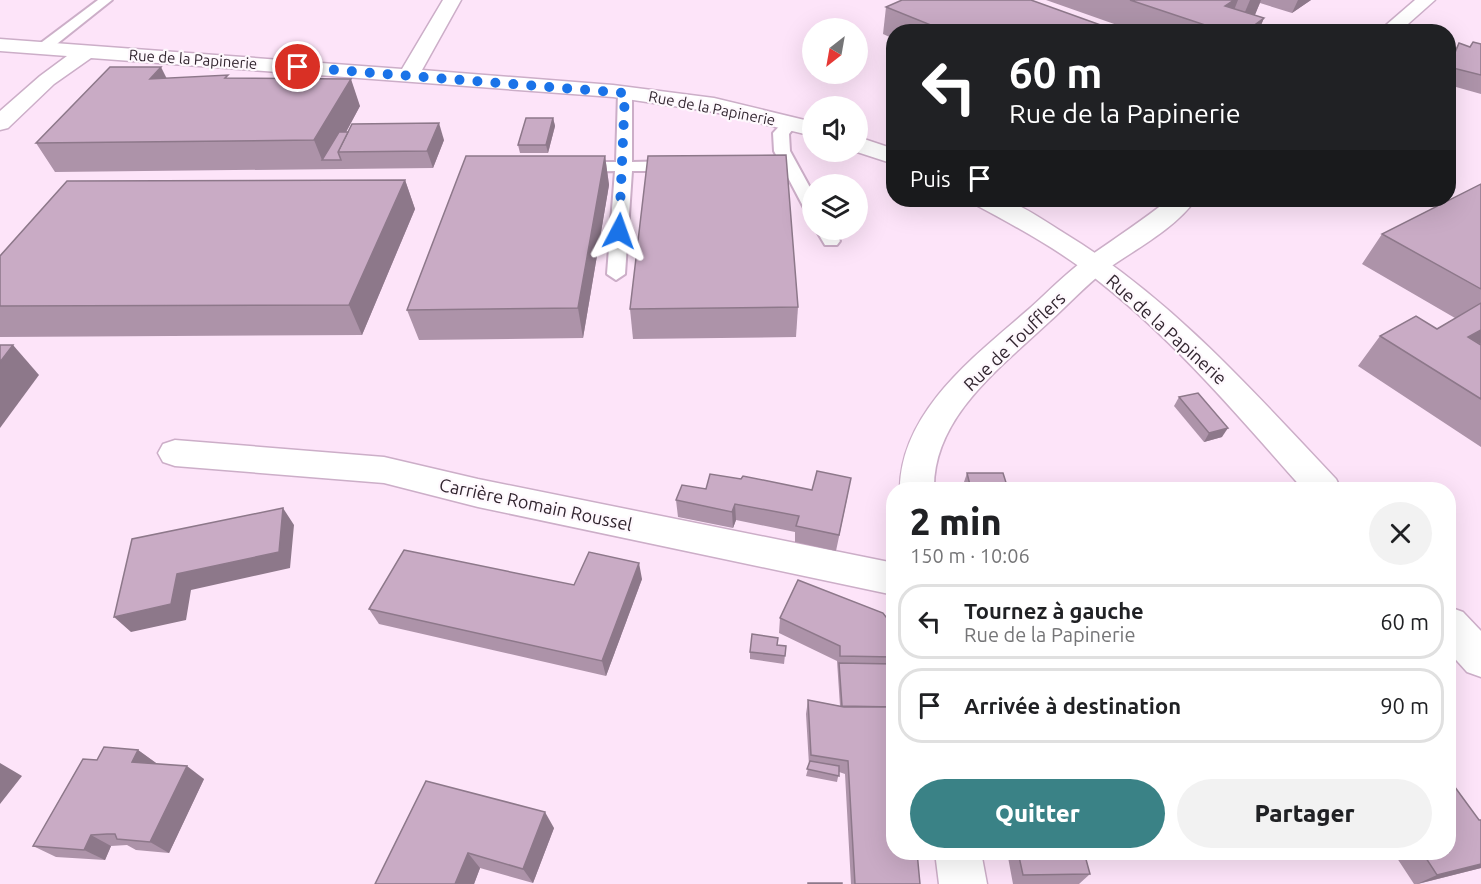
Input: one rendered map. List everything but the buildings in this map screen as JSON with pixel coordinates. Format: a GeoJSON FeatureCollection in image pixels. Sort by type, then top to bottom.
{"type":"FeatureCollection","features":[{"type":"Feature","properties":{"kind":"street"},"geometry":{"type":"LineString","coordinates":[[408,76],[452,0]]}},
{"type":"Feature","properties":{"kind":"street"},"geometry":{"type":"LineString","coordinates":[[1397,24],[1426,0]]}},
{"type":"Feature","properties":{"kind":"street","name":"Rue de la Papinerie"},"geometry":{"type":"LineString","coordinates":[[0,45],[625,93],[714,105],[802,126]]}},
{"type":"Feature","properties":{"kind":"street"},"geometry":{"type":"LineString","coordinates":[[0,123],[47,80],[87,51]]}},
{"type":"Feature","properties":{"kind":"street"},"geometry":{"type":"LineString","coordinates":[[868,148],[886,155]]}},
{"type":"Feature","properties":{"kind":"street","name":"Rue de la Papinerie"},"geometry":{"type":"LineString","coordinates":[[998,207],[1059,241],[1095,265],[1186,342],[1317,482]]}},
{"type":"Feature","properties":{"kind":"street","name":"Rue de Toufflers"},"geometry":{"type":"LineString","coordinates":[[916,482],[917,469],[925,444],[939,419],[960,391],[989,360],[1095,265],[1138,237],[1174,207]]}},
{"type":"Feature","properties":{"kind":"street","name":"Carrière Romain Roussel"},"geometry":{"type":"LineString","coordinates":[[175,453],[384,470],[478,493],[886,577]]}},
{"type":"Feature","properties":{"kind":"street"},"geometry":{"type":"LineString","coordinates":[[1456,632],[1481,659]]}},
{"type":"Feature","properties":{"kind":"street"},"geometry":{"type":"LineString","coordinates":[[959,860],[963,884]]}},
{"type":"Feature","properties":{"kind":"lane"},"geometry":{"type":"LineString","coordinates":[[44,48],[98,2]]}},
{"type":"Feature","properties":{"kind":"lane"},"geometry":{"type":"LineString","coordinates":[[616,274],[624,167],[625,93]]}},
{"type":"Feature","properties":{"kind":"lane"},"geometry":{"type":"LineString","coordinates":[[790,123],[781,133],[782,151],[802,188]]}},
{"type":"Feature","properties":{"kind":"lane"},"geometry":{"type":"LineString","coordinates":[[554,167],[694,166]]}},
{"type":"Feature","properties":{"kind":"lane"},"geometry":{"type":"LineString","coordinates":[[770,166],[790,166]]}},
{"type":"Feature","properties":{"kind":"route"},"geometry":{"type":"LineString","coordinates":[[298,67],[625,93],[624,167],[619,231]]}}]}
